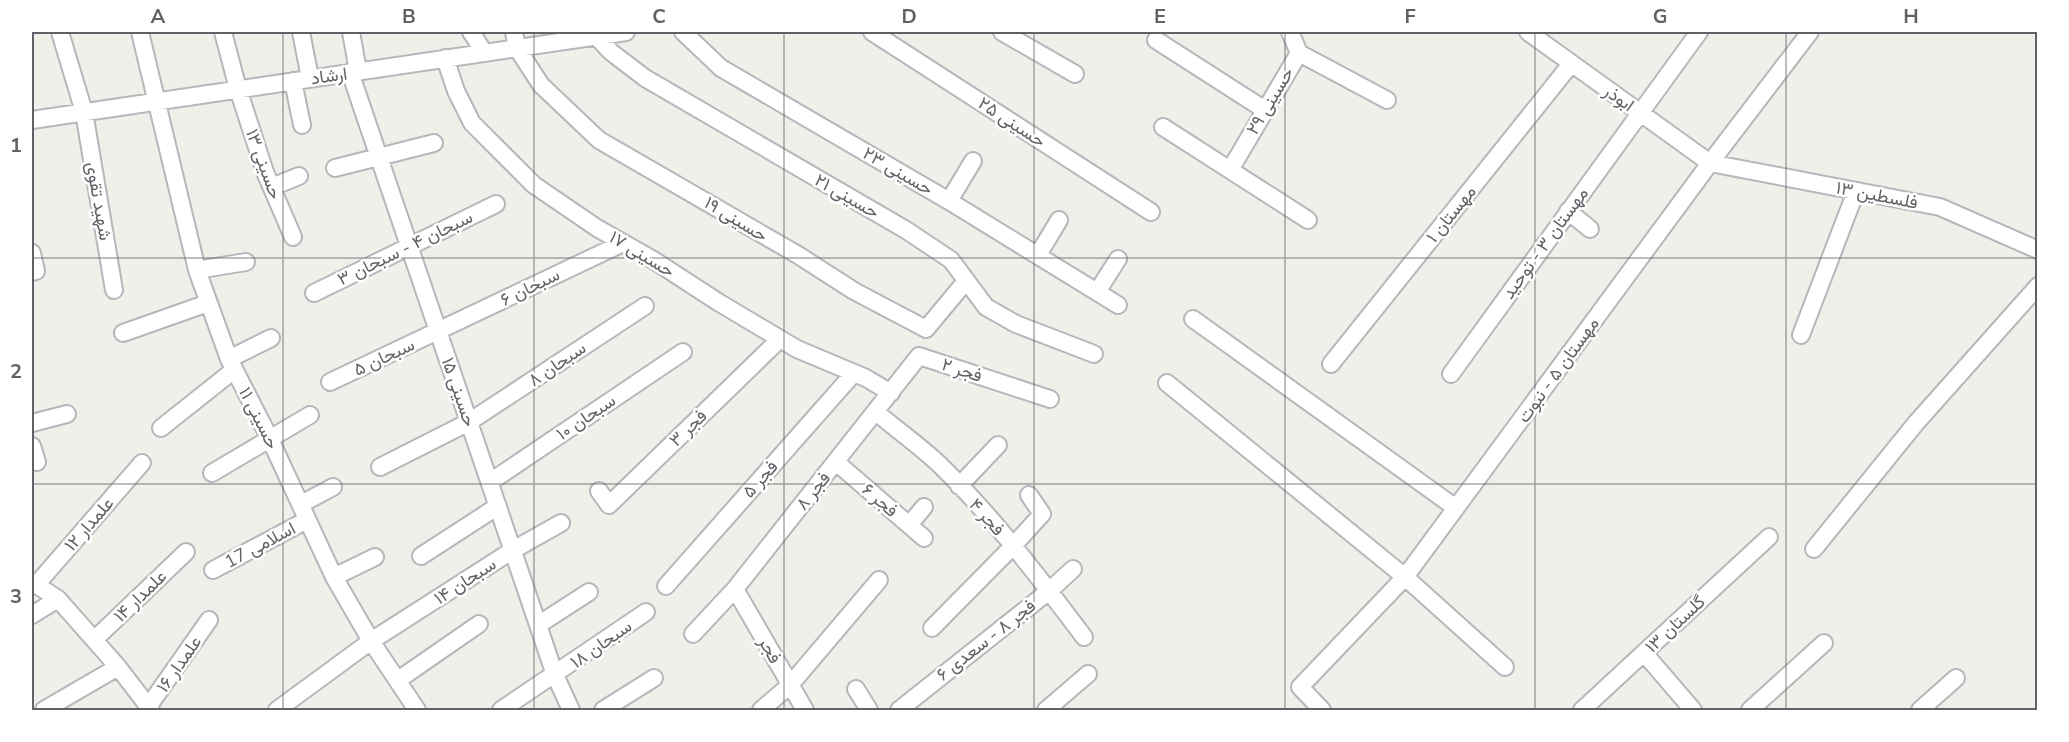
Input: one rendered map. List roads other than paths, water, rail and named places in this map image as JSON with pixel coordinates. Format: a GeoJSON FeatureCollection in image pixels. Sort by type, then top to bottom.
{"type":"FeatureCollection","features":[{"type":"Feature","properties":{"kind":"street","name":"شهید تقوی"},"geometry":{"type":"LineString","coordinates":[[60,32],[84,112],[114,290]]}},
{"type":"Feature","properties":{"kind":"street","name":"حسینی ۱۱"},"geometry":{"type":"LineString","coordinates":[[140,32],[197,270],[232,364],[334,576],[371,641],[417,711]]}},
{"type":"Feature","properties":{"kind":"street","name":"حسینی ۱۳"},"geometry":{"type":"LineString","coordinates":[[223,32],[238,89],[272,187],[293,237]]}},
{"type":"Feature","properties":{"kind":"street"},"geometry":{"type":"LineString","coordinates":[[301,32],[310,78]]}},
{"type":"Feature","properties":{"kind":"street","name":"حسینی ۱۵"},"geometry":{"type":"LineString","coordinates":[[351,32],[354,72],[379,157],[555,675],[571,711]]}},
{"type":"Feature","properties":{"kind":"street"},"geometry":{"type":"LineString","coordinates":[[471,32],[484,52]]}},
{"type":"Feature","properties":{"kind":"street","name":"ارشاد"},"geometry":{"type":"LineString","coordinates":[[32,120],[484,52],[515,40],[577,35],[596,36],[626,32]]}},
{"type":"Feature","properties":{"kind":"street","name":"حسینی ۲۳"},"geometry":{"type":"LineString","coordinates":[[682,32],[721,68],[949,201],[1118,305]]}},
{"type":"Feature","properties":{"kind":"street","name":"حسینی ۲۵"},"geometry":{"type":"LineString","coordinates":[[872,32],[1151,212]]}},
{"type":"Feature","properties":{"kind":"street"},"geometry":{"type":"LineString","coordinates":[[1002,32],[1075,74]]}},
{"type":"Feature","properties":{"kind":"street","name":"حسینی ۲۹"},"geometry":{"type":"LineString","coordinates":[[1230,170],[1299,53],[1290,32]]}},
{"type":"Feature","properties":{"kind":"street","name":"مهستان ۳ - توحید"},"geometry":{"type":"LineString","coordinates":[[1451,374],[1699,32]]}},
{"type":"Feature","properties":{"kind":"street","name":"مهستان ۵ - نبوت"},"geometry":{"type":"LineString","coordinates":[[1322,711],[1300,687],[1405,577],[1710,163],[1810,32]]}},
{"type":"Feature","properties":{"kind":"street","name":"ابوذر"},"geometry":{"type":"LineString","coordinates":[[1538,35],[1571,64],[1710,163]]}},
{"type":"Feature","properties":{"kind":"street","name":"حسینی ۲۱"},"geometry":{"type":"LineString","coordinates":[[596,36],[611,52],[645,78],[906,230],[951,260],[986,307],[1016,324],[1095,354]]}},
{"type":"Feature","properties":{"kind":"street","name":"حسینی ۱۹"},"geometry":{"type":"LineString","coordinates":[[515,40],[541,85],[599,140],[798,255],[854,291],[926,329],[966,281]]}},
{"type":"Feature","properties":{"kind":"street"},"geometry":{"type":"LineString","coordinates":[[1156,40],[1265,110]]}},
{"type":"Feature","properties":{"kind":"street"},"geometry":{"type":"LineString","coordinates":[[1299,53],[1386,100]]}},
{"type":"Feature","properties":{"kind":"street","name":"حسینی ۱۷"},"geometry":{"type":"LineString","coordinates":[[445,58],[456,91],[472,123],[534,185],[597,228],[797,349],[854,373],[891,393]]}},
{"type":"Feature","properties":{"kind":"street","name":"مهستان ۱"},"geometry":{"type":"LineString","coordinates":[[1331,364],[1571,64]]}},
{"type":"Feature","properties":{"kind":"street"},"geometry":{"type":"LineString","coordinates":[[293,81],[302,125]]}},
{"type":"Feature","properties":{"kind":"street"},"geometry":{"type":"LineString","coordinates":[[1163,126],[1308,220]]}},
{"type":"Feature","properties":{"kind":"street"},"geometry":{"type":"LineString","coordinates":[[335,168],[434,142]]}},
{"type":"Feature","properties":{"kind":"street"},"geometry":{"type":"LineString","coordinates":[[949,201],[973,161]]}},
{"type":"Feature","properties":{"kind":"street","name":"فلسطین ۱۳"},"geometry":{"type":"LineString","coordinates":[[1710,163],[1940,207],[2037,250]]}},
{"type":"Feature","properties":{"kind":"street"},"geometry":{"type":"LineString","coordinates":[[272,187],[299,176]]}},
{"type":"Feature","properties":{"kind":"street"},"geometry":{"type":"LineString","coordinates":[[1801,335],[1856,191]]}},
{"type":"Feature","properties":{"kind":"street","name":"سبحان ۴ - سبحان ۳"},"geometry":{"type":"LineString","coordinates":[[314,293],[496,204]]}},
{"type":"Feature","properties":{"kind":"street"},"geometry":{"type":"LineString","coordinates":[[1568,211],[1590,230]]}},
{"type":"Feature","properties":{"kind":"street"},"geometry":{"type":"LineString","coordinates":[[1038,255],[1059,220]]}},
{"type":"Feature","properties":{"kind":"street","name":"سبحان ۶"},"geometry":{"type":"LineString","coordinates":[[438,331],[623,243]]}},
{"type":"Feature","properties":{"kind":"street"},"geometry":{"type":"LineString","coordinates":[[32,253],[34,271]]}},
{"type":"Feature","properties":{"kind":"street"},"geometry":{"type":"LineString","coordinates":[[1098,292],[1118,259]]}},
{"type":"Feature","properties":{"kind":"street"},"geometry":{"type":"LineString","coordinates":[[197,270],[246,262]]}},
{"type":"Feature","properties":{"kind":"street"},"geometry":{"type":"LineString","coordinates":[[1814,549],[1916,423],[2037,286]]}},
{"type":"Feature","properties":{"kind":"street"},"geometry":{"type":"LineString","coordinates":[[123,333],[208,303]]}},
{"type":"Feature","properties":{"kind":"street","name":"سبحان ۸"},"geometry":{"type":"LineString","coordinates":[[380,467],[469,422],[645,306]]}},
{"type":"Feature","properties":{"kind":"street"},"geometry":{"type":"LineString","coordinates":[[1193,319],[1456,508]]}},
{"type":"Feature","properties":{"kind":"street","name":"سبحان ۵"},"geometry":{"type":"LineString","coordinates":[[330,382],[438,331]]}},
{"type":"Feature","properties":{"kind":"street"},"geometry":{"type":"LineString","coordinates":[[161,428],[232,364],[271,338]]}},
{"type":"Feature","properties":{"kind":"street","name":"فجر ۳"},"geometry":{"type":"LineString","coordinates":[[599,491],[609,505],[780,339]]}},
{"type":"Feature","properties":{"kind":"street","name":"سبحان ۱۰"},"geometry":{"type":"LineString","coordinates":[[489,482],[683,352]]}},
{"type":"Feature","properties":{"kind":"street","name":"فجر ۲"},"geometry":{"type":"LineString","coordinates":[[891,393],[919,356],[1050,399]]}},
{"type":"Feature","properties":{"kind":"street","name":"فجر ۵"},"geometry":{"type":"LineString","coordinates":[[666,586],[854,373]]}},
{"type":"Feature","properties":{"kind":"street"},"geometry":{"type":"LineString","coordinates":[[1167,383],[1405,577],[1505,667]]}},
{"type":"Feature","properties":{"kind":"street","name":"فجر ۸"},"geometry":{"type":"LineString","coordinates":[[693,634],[735,589],[891,393]]}},
{"type":"Feature","properties":{"kind":"street","name":"فجر ۴"},"geometry":{"type":"LineString","coordinates":[[876,412],[938,464],[959,486],[1013,546],[1084,637]]}},
{"type":"Feature","properties":{"kind":"street"},"geometry":{"type":"LineString","coordinates":[[32,423],[67,414]]}},
{"type":"Feature","properties":{"kind":"street"},"geometry":{"type":"LineString","coordinates":[[212,473],[310,415]]}},
{"type":"Feature","properties":{"kind":"street"},"geometry":{"type":"LineString","coordinates":[[959,486],[998,445]]}},
{"type":"Feature","properties":{"kind":"street"},"geometry":{"type":"LineString","coordinates":[[32,446],[37,462]]}},
{"type":"Feature","properties":{"kind":"street","name":"فجر ۶"},"geometry":{"type":"LineString","coordinates":[[836,462],[924,538]]}},
{"type":"Feature","properties":{"kind":"street","name":"علمدار ۱۲"},"geometry":{"type":"LineString","coordinates":[[34,583],[142,463]]}},
{"type":"Feature","properties":{"kind":"street"},"geometry":{"type":"LineString","coordinates":[[301,504],[333,487]]}},
{"type":"Feature","properties":{"kind":"street"},"geometry":{"type":"LineString","coordinates":[[932,628],[1042,514],[1029,495]]}},
{"type":"Feature","properties":{"kind":"street"},"geometry":{"type":"LineString","coordinates":[[421,556],[498,506]]}},
{"type":"Feature","properties":{"kind":"street"},"geometry":{"type":"LineString","coordinates":[[909,525],[924,507]]}},
{"type":"Feature","properties":{"kind":"street","name":"اسلامی 17"},"geometry":{"type":"LineString","coordinates":[[213,570],[307,520]]}},
{"type":"Feature","properties":{"kind":"street","name":"سبحان ۱۴"},"geometry":{"type":"LineString","coordinates":[[278,711],[371,641],[561,522]]}},
{"type":"Feature","properties":{"kind":"street","name":"گلستان ۱۳"},"geometry":{"type":"LineString","coordinates":[[1582,711],[1769,537]]}},
{"type":"Feature","properties":{"kind":"street","name":"علمدار ۱۴"},"geometry":{"type":"LineString","coordinates":[[94,640],[186,552]]}},
{"type":"Feature","properties":{"kind":"street"},"geometry":{"type":"LineString","coordinates":[[334,576],[375,557]]}},
{"type":"Feature","properties":{"kind":"street","name":"فجر ۸ - سعدی ۶"},"geometry":{"type":"LineString","coordinates":[[899,711],[1049,591],[1073,568]]}},
{"type":"Feature","properties":{"kind":"street"},"geometry":{"type":"LineString","coordinates":[[761,711],[790,684],[879,580]]}},
{"type":"Feature","properties":{"kind":"street"},"geometry":{"type":"LineString","coordinates":[[34,583],[58,599],[118,667],[149,709]]}},
{"type":"Feature","properties":{"kind":"street","name":"فجر"},"geometry":{"type":"LineString","coordinates":[[735,589],[805,711]]}},
{"type":"Feature","properties":{"kind":"street"},"geometry":{"type":"LineString","coordinates":[[538,625],[589,592]]}},
{"type":"Feature","properties":{"kind":"street"},"geometry":{"type":"LineString","coordinates":[[32,615],[58,599]]}},
{"type":"Feature","properties":{"kind":"street","name":"سبحان ۱۸"},"geometry":{"type":"LineString","coordinates":[[501,711],[646,612]]}},
{"type":"Feature","properties":{"kind":"street","name":"علمدار ۱۶"},"geometry":{"type":"LineString","coordinates":[[149,709],[209,620]]}},
{"type":"Feature","properties":{"kind":"street"},"geometry":{"type":"LineString","coordinates":[[398,680],[478,624]]}},
{"type":"Feature","properties":{"kind":"street"},"geometry":{"type":"LineString","coordinates":[[1750,711],[1824,643]]}},
{"type":"Feature","properties":{"kind":"street"},"geometry":{"type":"LineString","coordinates":[[1644,653],[1694,711]]}},
{"type":"Feature","properties":{"kind":"street"},"geometry":{"type":"LineString","coordinates":[[44,711],[118,667]]}},
{"type":"Feature","properties":{"kind":"street"},"geometry":{"type":"LineString","coordinates":[[1046,711],[1088,674]]}},
{"type":"Feature","properties":{"kind":"street"},"geometry":{"type":"LineString","coordinates":[[603,711],[654,678]]}},
{"type":"Feature","properties":{"kind":"street"},"geometry":{"type":"LineString","coordinates":[[1920,711],[1956,678]]}},
{"type":"Feature","properties":{"kind":"street"},"geometry":{"type":"LineString","coordinates":[[856,688],[869,711]]}}]}
